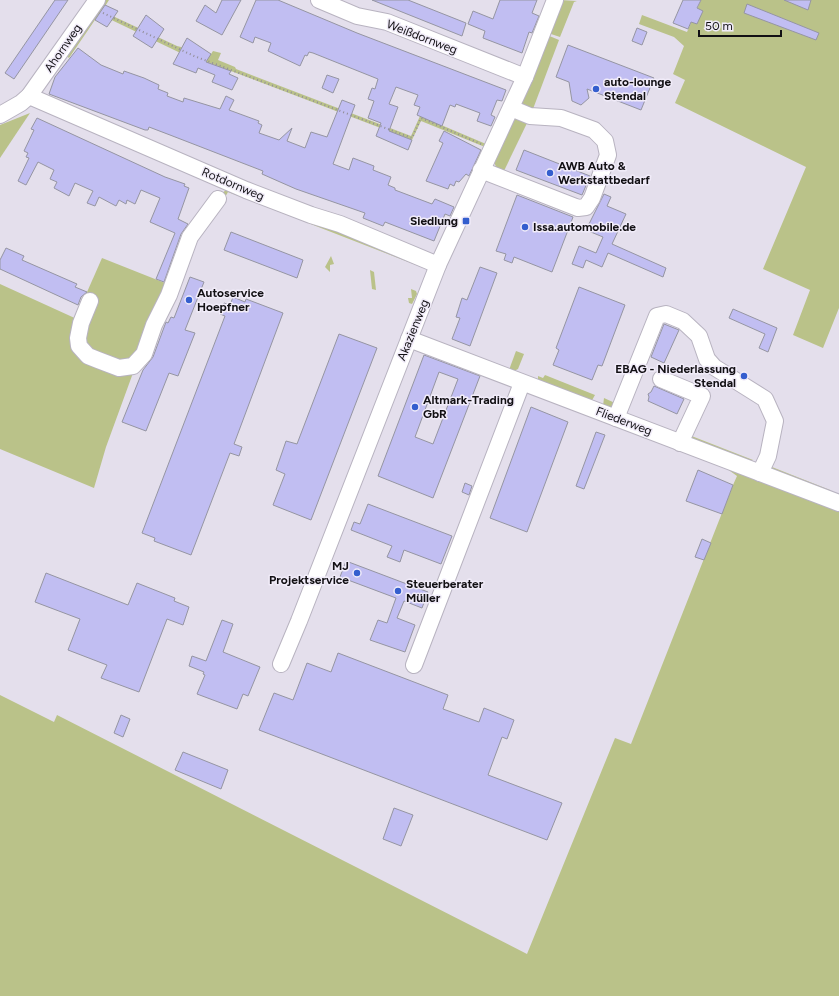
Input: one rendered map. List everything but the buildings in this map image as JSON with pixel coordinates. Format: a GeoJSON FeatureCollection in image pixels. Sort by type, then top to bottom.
{"type":"FeatureCollection","features":[{"type":"Feature","properties":{"kind":"street","name":"Weißdornweg"},"geometry":{"type":"LineString","coordinates":[[318,0],[357,16],[387,22],[525,77]]}},
{"type":"Feature","properties":{"kind":"street","name":"Akazienweg"},"geometry":{"type":"LineString","coordinates":[[281,664],[438,265],[525,77],[555,0]]}},
{"type":"Feature","properties":{"kind":"street","name":"Ahornweg"},"geometry":{"type":"LineString","coordinates":[[0,115],[21,103],[29,96],[94,3]]}},
{"type":"Feature","properties":{"kind":"street","name":"Rotdornweg"},"geometry":{"type":"LineString","coordinates":[[29,96],[246,190],[311,216],[340,224],[438,265]]}},
{"type":"Feature","properties":{"kind":"street"},"geometry":{"type":"LineString","coordinates":[[482,170],[578,208],[586,207],[592,198],[608,155],[605,141],[594,130],[561,118],[530,116],[511,108]]}},
{"type":"Feature","properties":{"kind":"street"},"geometry":{"type":"LineString","coordinates":[[90,302],[81,323],[78,338],[79,346],[88,356],[120,368],[124,369],[139,362],[144,354],[154,325],[169,295],[190,237],[218,199]]}},
{"type":"Feature","properties":{"kind":"street"},"geometry":{"type":"LineString","coordinates":[[616,418],[656,316],[666,314],[683,321],[699,336],[707,359],[714,367],[765,399],[775,420],[768,456],[760,473]]}},
{"type":"Feature","properties":{"kind":"street","name":"Fliederweg"},"geometry":{"type":"LineString","coordinates":[[409,339],[839,503]]}},
{"type":"Feature","properties":{"kind":"street"},"geometry":{"type":"LineString","coordinates":[[662,379],[702,396],[680,443]]}},
{"type":"Feature","properties":{"kind":"street"},"geometry":{"type":"LineString","coordinates":[[414,665],[522,383]]}},
{"type":"Feature","properties":{"kind":"path"},"geometry":{"type":"LineString","coordinates":[[94,3],[194,56],[412,138],[421,118],[491,149]]}},
{"type":"Feature","properties":{"kind":"green space"},"geometry":{"type":"Polygon","coordinates":[[[102,0],[109,0],[102,11],[177,46],[200,55],[209,57],[213,51],[221,53],[218,60],[235,67],[236,69],[411,136],[420,116],[486,144],[485,147],[421,121],[412,140],[194,57],[193,59],[99,14],[69,58],[64,54],[102,0]]]}},
{"type":"Feature","properties":{"kind":"green space"},"geometry":{"type":"Polygon","coordinates":[[[560,0],[577,1],[574,2],[560,37],[548,33],[560,0]]]}},
{"type":"Feature","properties":{"kind":"green space"},"geometry":{"type":"Polygon","coordinates":[[[701,0],[839,0],[839,308],[823,348],[793,335],[810,290],[763,269],[806,167],[675,103],[685,80],[673,74],[684,46],[674,37],[639,24],[642,15],[687,32],[701,0]]]}},
{"type":"Feature","properties":{"kind":"green space"},"geometry":{"type":"Polygon","coordinates":[[[547,35],[559,40],[533,109],[518,104],[547,35]]]}},
{"type":"Feature","properties":{"kind":"green space"},"geometry":{"type":"Polygon","coordinates":[[[30,113],[0,158],[0,125],[30,113]]]}},
{"type":"Feature","properties":{"kind":"green space"},"geometry":{"type":"Polygon","coordinates":[[[514,115],[529,119],[503,173],[497,169],[494,162],[514,115]]]}},
{"type":"Feature","properties":{"kind":"green space"},"geometry":{"type":"Polygon","coordinates":[[[227,188],[402,252],[429,270],[228,192],[224,199],[223,193],[227,188]]]}},
{"type":"Feature","properties":{"kind":"green space"},"geometry":{"type":"Polygon","coordinates":[[[331,256],[334,264],[330,265],[330,272],[325,267],[331,256]]]}},
{"type":"Feature","properties":{"kind":"green space"},"geometry":{"type":"Polygon","coordinates":[[[102,258],[170,285],[141,349],[129,364],[85,349],[84,299],[102,258]]]}},
{"type":"Feature","properties":{"kind":"green space"},"geometry":{"type":"Polygon","coordinates":[[[370,270],[374,272],[376,290],[372,289],[370,270]]]}},
{"type":"Feature","properties":{"kind":"green space"},"geometry":{"type":"Polygon","coordinates":[[[0,284],[79,320],[76,342],[133,373],[106,447],[94,488],[0,449],[0,284]]]}},
{"type":"Feature","properties":{"kind":"green space"},"geometry":{"type":"Polygon","coordinates":[[[411,289],[416,291],[417,294],[412,304],[409,303],[408,298],[412,298],[411,289]]]}},
{"type":"Feature","properties":{"kind":"green space"},"geometry":{"type":"Polygon","coordinates":[[[516,351],[524,354],[518,369],[514,371],[509,370],[516,351]]]}},
{"type":"Feature","properties":{"kind":"green space"},"geometry":{"type":"Polygon","coordinates":[[[545,375],[595,395],[591,402],[538,382],[538,376],[543,378],[545,375]]]}},
{"type":"Feature","properties":{"kind":"green space"},"geometry":{"type":"Polygon","coordinates":[[[604,398],[615,403],[613,410],[603,406],[604,398]]]}},
{"type":"Feature","properties":{"kind":"green space"},"geometry":{"type":"Polygon","coordinates":[[[689,435],[753,460],[748,463],[689,440],[689,435]]]}},
{"type":"Feature","properties":{"kind":"green space"},"geometry":{"type":"Polygon","coordinates":[[[719,463],[839,510],[839,996],[0,996],[0,695],[54,722],[57,715],[527,954],[615,738],[631,744],[737,476],[719,463]]]}},
{"type":"Feature","properties":{"kind":"green space"},"geometry":{"type":"Polygon","coordinates":[[[772,467],[830,490],[827,493],[774,473],[772,467]]]}},
{"type":"Feature","properties":{"kind":"place","name":"auto-lounge Stendal"},"geometry":{"type":"Point","coordinates":[596,89]}},
{"type":"Feature","properties":{"kind":"place","name":"AWB Auto & Werkstattbedarf"},"geometry":{"type":"Point","coordinates":[550,173]}},
{"type":"Feature","properties":{"kind":"place","name":"Siedlung"},"geometry":{"type":"Point","coordinates":[466,221]}},
{"type":"Feature","properties":{"kind":"place","name":"Issa.automobile.de"},"geometry":{"type":"Point","coordinates":[525,227]}},
{"type":"Feature","properties":{"kind":"place","name":"Autoservice Hoepfner"},"geometry":{"type":"Point","coordinates":[189,300]}},
{"type":"Feature","properties":{"kind":"place","name":"EBAG - Niederlassung Stendal"},"geometry":{"type":"Point","coordinates":[744,376]}},
{"type":"Feature","properties":{"kind":"place","name":"Altmark-Trading GbR"},"geometry":{"type":"Point","coordinates":[415,407]}},
{"type":"Feature","properties":{"kind":"place","name":"MJ Projektservice"},"geometry":{"type":"Point","coordinates":[357,573]}},
{"type":"Feature","properties":{"kind":"place","name":"Steuerberater Müller"},"geometry":{"type":"Point","coordinates":[398,591]}}]}
